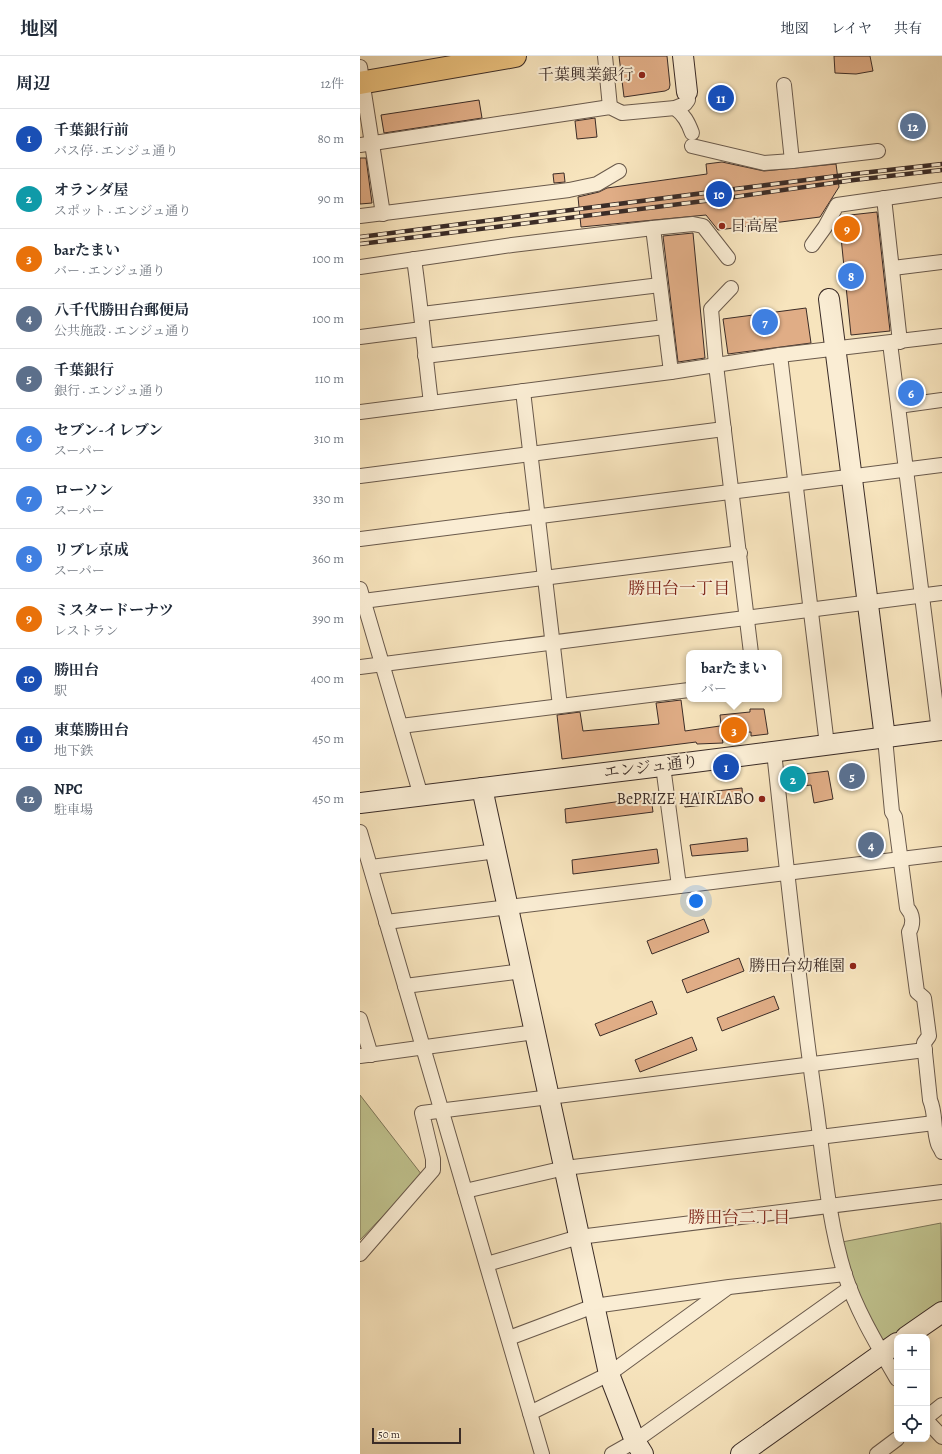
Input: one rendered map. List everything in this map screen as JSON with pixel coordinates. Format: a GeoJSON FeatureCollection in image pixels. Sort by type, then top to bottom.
{"type":"FeatureCollection","features":[{"type":"Feature","properties":{"kind":"highway"},"geometry":{"type":"LineString","coordinates":[[361,77],[515,56]]}},
{"type":"Feature","properties":{"kind":"street"},"geometry":{"type":"LineString","coordinates":[[605,56],[610,107]]}},
{"type":"Feature","properties":{"kind":"street"},"geometry":{"type":"LineString","coordinates":[[682,56],[682,114],[687,120],[692,140],[764,163],[878,151]]}},
{"type":"Feature","properties":{"kind":"street"},"geometry":{"type":"LineString","coordinates":[[361,77],[366,144],[383,214]]}},
{"type":"Feature","properties":{"kind":"street"},"geometry":{"type":"LineString","coordinates":[[784,85],[792,161]]}},
{"type":"Feature","properties":{"kind":"street"},"geometry":{"type":"LineString","coordinates":[[366,144],[610,107],[622,113],[681,100]]}},
{"type":"Feature","properties":{"kind":"street"},"geometry":{"type":"LineString","coordinates":[[360,216],[569,190],[598,184],[619,171]]}},
{"type":"Feature","properties":{"kind":"street"},"geometry":{"type":"LineString","coordinates":[[812,246],[837,205],[942,190]]}},
{"type":"Feature","properties":{"kind":"street"},"geometry":{"type":"LineString","coordinates":[[884,198],[893,268],[898,406],[940,731]]}},
{"type":"Feature","properties":{"kind":"street"},"geometry":{"type":"LineString","coordinates":[[360,267],[693,224],[703,226],[728,258]]}},
{"type":"Feature","properties":{"kind":"street"},"geometry":{"type":"LineString","coordinates":[[653,228],[671,372]]}},
{"type":"Feature","properties":{"kind":"street"},"geometry":{"type":"LineString","coordinates":[[414,259],[422,314],[422,329],[431,403]]}},
{"type":"Feature","properties":{"kind":"street"},"geometry":{"type":"LineString","coordinates":[[893,268],[942,262]]}},
{"type":"Feature","properties":{"kind":"street"},"geometry":{"type":"LineString","coordinates":[[422,314],[660,285]]}},
{"type":"Feature","properties":{"kind":"street"},"geometry":{"type":"LineString","coordinates":[[731,288],[711,309],[716,365],[751,650]]}},
{"type":"Feature","properties":{"kind":"street"},"geometry":{"type":"LineString","coordinates":[[829,299],[885,738],[891,806],[895,817],[907,908],[911,912],[913,926],[909,932],[917,992],[924,998],[929,1036],[924,1043],[930,1100],[933,1108],[938,1144],[942,1152]]}},
{"type":"Feature","properties":{"kind":"street"},"geometry":{"type":"LineString","coordinates":[[426,356],[665,327]]}},
{"type":"Feature","properties":{"kind":"street"},"geometry":{"type":"LineString","coordinates":[[360,337],[422,329]]}},
{"type":"Feature","properties":{"kind":"street"},"geometry":{"type":"LineString","coordinates":[[360,412],[671,372],[780,355],[895,343],[942,336]]}},
{"type":"Feature","properties":{"kind":"street"},"geometry":{"type":"LineString","coordinates":[[780,355],[827,745]]}},
{"type":"Feature","properties":{"kind":"street"},"geometry":{"type":"LineString","coordinates":[[522,391],[560,706]]}},
{"type":"Feature","properties":{"kind":"street"},"geometry":{"type":"LineString","coordinates":[[898,406],[942,400]]}},
{"type":"Feature","properties":{"kind":"street"},"geometry":{"type":"LineString","coordinates":[[360,476],[724,429]]}},
{"type":"Feature","properties":{"kind":"street"},"geometry":{"type":"LineString","coordinates":[[360,539],[942,465]]}},
{"type":"Feature","properties":{"kind":"street"},"geometry":{"type":"LineString","coordinates":[[421,796],[362,595],[545,578],[740,553]]}},
{"type":"Feature","properties":{"kind":"street"},"geometry":{"type":"LineString","coordinates":[[360,667],[867,604],[942,593]]}},
{"type":"Feature","properties":{"kind":"street"},"geometry":{"type":"LineString","coordinates":[[401,726],[686,690]]}},
{"type":"Feature","properties":{"kind":"street","name":"エンジュ通り"},"geometry":{"type":"LineString","coordinates":[[360,803],[940,731]]}},
{"type":"Feature","properties":{"kind":"street"},"geometry":{"type":"LineString","coordinates":[[774,752],[810,1065],[828,1205],[845,1274],[850,1288],[864,1318],[890,1349],[895,1370]]}},
{"type":"Feature","properties":{"kind":"street"},"geometry":{"type":"LineString","coordinates":[[663,766],[680,886]]}},
{"type":"Feature","properties":{"kind":"street"},"geometry":{"type":"LineString","coordinates":[[482,788],[497,851],[609,1374],[639,1447]]}},
{"type":"Feature","properties":{"kind":"street"},"geometry":{"type":"LineString","coordinates":[[360,832],[542,1454]]}},
{"type":"Feature","properties":{"kind":"street"},"geometry":{"type":"LineString","coordinates":[[371,867],[497,851]]}},
{"type":"Feature","properties":{"kind":"street"},"geometry":{"type":"LineString","coordinates":[[386,922],[942,854]]}},
{"type":"Feature","properties":{"kind":"street"},"geometry":{"type":"LineString","coordinates":[[405,986],[522,971]]}},
{"type":"Feature","properties":{"kind":"street"},"geometry":{"type":"LineString","coordinates":[[360,1019],[365,1056],[536,1032]]}},
{"type":"Feature","properties":{"kind":"street"},"geometry":{"type":"LineString","coordinates":[[360,1254],[433,1170],[433,1159],[422,1114],[925,1050]]}},
{"type":"Feature","properties":{"kind":"street"},"geometry":{"type":"LineString","coordinates":[[465,1191],[565,1168],[934,1123]]}},
{"type":"Feature","properties":{"kind":"street"},"geometry":{"type":"LineString","coordinates":[[487,1264],[579,1237],[942,1192]]}},
{"type":"Feature","properties":{"kind":"street"},"geometry":{"type":"LineString","coordinates":[[509,1338],[594,1306],[728,1287],[845,1274]]}},
{"type":"Feature","properties":{"kind":"street"},"geometry":{"type":"LineString","coordinates":[[530,1413],[609,1374],[728,1287]]}},
{"type":"Feature","properties":{"kind":"street"},"geometry":{"type":"LineString","coordinates":[[612,1454],[639,1447],[850,1288]]}},
{"type":"Feature","properties":{"kind":"street"},"geometry":{"type":"LineString","coordinates":[[910,1334],[942,1312]]}},
{"type":"Feature","properties":{"kind":"street"},"geometry":{"type":"LineString","coordinates":[[741,1454],[890,1349]]}},
{"type":"Feature","properties":{"kind":"street"},"geometry":{"type":"LineString","coordinates":[[930,1415],[942,1405]]}},
{"type":"Feature","properties":{"kind":"street"},"geometry":{"type":"LineString","coordinates":[[930,1424],[942,1437]]}},
{"type":"Feature","properties":{"kind":"street"},"geometry":{"type":"LineString","coordinates":[[876,1454],[894,1441]]}},
{"type":"Feature","properties":{"kind":"green space"},"geometry":{"type":"Polygon","coordinates":[[[360,1095],[422,1175],[360,1240],[360,1095]]]}},
{"type":"Feature","properties":{"kind":"green space"},"geometry":{"type":"Polygon","coordinates":[[[941,1223],[942,1307],[905,1334],[894,1334],[894,1342],[883,1350],[853,1287],[842,1242],[941,1223]]]}},
{"type":"Feature","properties":{"kind":"building"},"geometry":{"type":"Polygon","coordinates":[[[619,56],[667,56],[670,85],[669,89],[665,91],[624,97],[619,56]]]}},
{"type":"Feature","properties":{"kind":"building"},"geometry":{"type":"Polygon","coordinates":[[[834,56],[870,56],[873,71],[856,74],[835,73],[834,56]]]}},
{"type":"Feature","properties":{"kind":"building"},"geometry":{"type":"Polygon","coordinates":[[[479,100],[482,118],[384,133],[381,115],[479,100]]]}},
{"type":"Feature","properties":{"kind":"building"},"geometry":{"type":"Polygon","coordinates":[[[595,118],[597,137],[577,139],[575,121],[595,118]]]}},
{"type":"Feature","properties":{"kind":"building"},"geometry":{"type":"Polygon","coordinates":[[[360,158],[366,158],[372,203],[360,204],[360,158]]]}},
{"type":"Feature","properties":{"kind":"building"},"geometry":{"type":"Polygon","coordinates":[[[722,162],[764,171],[836,164],[839,187],[820,217],[718,230],[706,215],[581,227],[578,197],[599,192],[607,188],[707,174],[706,164],[722,162]]]}},
{"type":"Feature","properties":{"kind":"building"},"geometry":{"type":"Polygon","coordinates":[[[564,173],[565,182],[554,183],[553,174],[564,173]]]}},
{"type":"Feature","properties":{"kind":"building"},"geometry":{"type":"Polygon","coordinates":[[[877,212],[890,331],[851,335],[839,218],[841,216],[877,212]]]}},
{"type":"Feature","properties":{"kind":"building"},"geometry":{"type":"Polygon","coordinates":[[[693,233],[705,358],[678,362],[663,236],[693,233]]]}},
{"type":"Feature","properties":{"kind":"building"},"geometry":{"type":"Polygon","coordinates":[[[806,308],[811,343],[728,354],[723,319],[806,308]]]}},
{"type":"Feature","properties":{"kind":"building"},"geometry":{"type":"Polygon","coordinates":[[[681,700],[685,731],[720,726],[723,743],[697,744],[696,742],[562,759],[557,715],[580,712],[583,731],[659,724],[656,703],[681,700]]]}},
{"type":"Feature","properties":{"kind":"building"},"geometry":{"type":"Polygon","coordinates":[[[750,709],[764,709],[768,734],[751,736],[751,732],[722,734],[720,715],[750,712],[750,709]]]}},
{"type":"Feature","properties":{"kind":"building"},"geometry":{"type":"Polygon","coordinates":[[[803,770],[804,774],[828,771],[833,799],[814,803],[811,785],[786,788],[785,772],[803,770]]]}},
{"type":"Feature","properties":{"kind":"building"},"geometry":{"type":"Polygon","coordinates":[[[742,788],[743,801],[685,807],[683,795],[742,788]]]}},
{"type":"Feature","properties":{"kind":"building"},"geometry":{"type":"Polygon","coordinates":[[[651,797],[653,812],[566,823],[565,809],[651,797]]]}},
{"type":"Feature","properties":{"kind":"building"},"geometry":{"type":"Polygon","coordinates":[[[747,838],[748,851],[692,856],[690,845],[747,838]]]}},
{"type":"Feature","properties":{"kind":"building"},"geometry":{"type":"Polygon","coordinates":[[[657,849],[659,863],[573,874],[572,860],[657,849]]]}},
{"type":"Feature","properties":{"kind":"building"},"geometry":{"type":"Polygon","coordinates":[[[704,919],[709,932],[652,954],[647,941],[704,919]]]}},
{"type":"Feature","properties":{"kind":"building"},"geometry":{"type":"Polygon","coordinates":[[[739,958],[744,971],[687,993],[682,980],[739,958]]]}},
{"type":"Feature","properties":{"kind":"building"},"geometry":{"type":"Polygon","coordinates":[[[774,996],[779,1009],[722,1031],[717,1018],[774,996]]]}},
{"type":"Feature","properties":{"kind":"building"},"geometry":{"type":"Polygon","coordinates":[[[652,1001],[657,1014],[600,1036],[595,1024],[652,1001]]]}},
{"type":"Feature","properties":{"kind":"building"},"geometry":{"type":"Polygon","coordinates":[[[692,1037],[697,1050],[640,1072],[635,1060],[692,1037]]]}},
{"type":"Feature","properties":{"kind":"railway"},"geometry":{"type":"LineString","coordinates":[[360,237],[942,164]]}},
{"type":"Feature","properties":{"kind":"railway"},"geometry":{"type":"LineString","coordinates":[[360,244],[942,170]]}},
{"type":"Feature","properties":{"kind":"place","name":"千葉興業銀行"},"geometry":{"type":"Point","coordinates":[642,75]}},
{"type":"Feature","properties":{"kind":"place","name":"東葉勝田台"},"geometry":{"type":"Point","coordinates":[721,98]}},
{"type":"Feature","properties":{"kind":"place","name":"NPC"},"geometry":{"type":"Point","coordinates":[913,126]}},
{"type":"Feature","properties":{"kind":"place","name":"勝田台"},"geometry":{"type":"Point","coordinates":[719,194]}},
{"type":"Feature","properties":{"kind":"place","name":"日高屋"},"geometry":{"type":"Point","coordinates":[722,226]}},
{"type":"Feature","properties":{"kind":"place","name":"ミスタードーナツ"},"geometry":{"type":"Point","coordinates":[847,229]}},
{"type":"Feature","properties":{"kind":"place","name":"リブレ京成"},"geometry":{"type":"Point","coordinates":[851,276]}},
{"type":"Feature","properties":{"kind":"place","name":"ローソン"},"geometry":{"type":"Point","coordinates":[765,322]}},
{"type":"Feature","properties":{"kind":"place","name":"セブン-イレブン"},"geometry":{"type":"Point","coordinates":[911,393]}},
{"type":"Feature","properties":{"kind":"place","name":"barたまい"},"geometry":{"type":"Point","coordinates":[734,730]}},
{"type":"Feature","properties":{"kind":"place","name":"千葉銀行前"},"geometry":{"type":"Point","coordinates":[726,767]}},
{"type":"Feature","properties":{"kind":"place","name":"千葉銀行"},"geometry":{"type":"Point","coordinates":[852,776]}},
{"type":"Feature","properties":{"kind":"place","name":"オランダ屋"},"geometry":{"type":"Point","coordinates":[793,779]}},
{"type":"Feature","properties":{"kind":"place","name":"BePRIZE HAIRLABO"},"geometry":{"type":"Point","coordinates":[762,799]}},
{"type":"Feature","properties":{"kind":"place","name":"八千代勝田台郵便局"},"geometry":{"type":"Point","coordinates":[871,845]}},
{"type":"Feature","properties":{"kind":"place","name":"勝田台幼稚園"},"geometry":{"type":"Point","coordinates":[853,966]}},
{"type":"Feature","properties":{"kind":"district","name":"勝田台一丁目"},"geometry":{"type":"Point","coordinates":[679,588]}},
{"type":"Feature","properties":{"kind":"district","name":"勝田台二丁目"},"geometry":{"type":"Point","coordinates":[739,1217]}}]}
